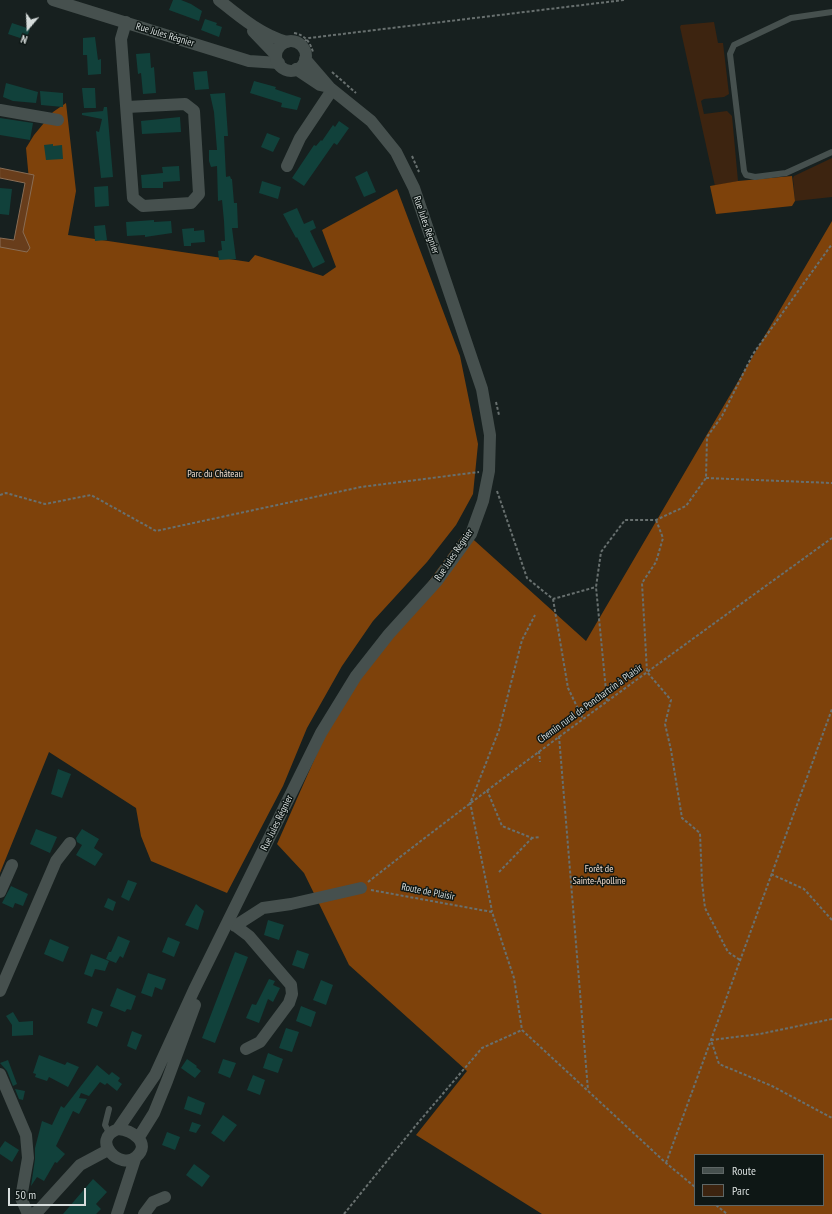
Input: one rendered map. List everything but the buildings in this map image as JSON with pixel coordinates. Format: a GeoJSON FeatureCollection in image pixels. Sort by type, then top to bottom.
{"type":"FeatureCollection","features":[{"type":"Feature","properties":{"kind":"street","name":"Rue Jules Régnier"},"geometry":{"type":"LineString","coordinates":[[53,0],[249,61],[278,59]]}},
{"type":"Feature","properties":{"kind":"street"},"geometry":{"type":"LineString","coordinates":[[219,0],[247,22],[272,37],[289,37],[303,41],[305,51],[331,89]]}},
{"type":"Feature","properties":{"kind":"street"},"geometry":{"type":"LineString","coordinates":[[126,22],[121,39],[133,198],[142,206],[192,203],[199,194],[194,111],[185,104],[127,107]]}},
{"type":"Feature","properties":{"kind":"street"},"geometry":{"type":"LineString","coordinates":[[247,22],[286,69],[296,69],[320,85],[331,89]]}},
{"type":"Feature","properties":{"kind":"street"},"geometry":{"type":"LineString","coordinates":[[278,59],[279,47],[289,37]]}},
{"type":"Feature","properties":{"kind":"street"},"geometry":{"type":"LineString","coordinates":[[296,69],[310,58]]}},
{"type":"Feature","properties":{"kind":"street","name":"Rue Jules Régnier"},"geometry":{"type":"LineString","coordinates":[[114,1131],[155,1075],[194,990],[232,923],[321,733],[356,676],[389,634],[437,581],[471,534],[483,501],[489,471],[490,435],[482,389],[414,188],[396,152],[371,121],[331,89]]}},
{"type":"Feature","properties":{"kind":"street"},"geometry":{"type":"LineString","coordinates":[[287,166],[300,138],[331,89]]}},
{"type":"Feature","properties":{"kind":"street"},"geometry":{"type":"LineString","coordinates":[[0,110],[58,120]]}},
{"type":"Feature","properties":{"kind":"street"},"geometry":{"type":"LineString","coordinates":[[0,991],[56,861],[70,843]]}},
{"type":"Feature","properties":{"kind":"street"},"geometry":{"type":"LineString","coordinates":[[0,892],[12,865]]}},
{"type":"Feature","properties":{"kind":"street"},"geometry":{"type":"LineString","coordinates":[[246,1049],[260,1042],[289,1003],[292,994],[291,985],[249,936],[232,923],[263,908],[291,904],[361,888]]}},
{"type":"Feature","properties":{"kind":"street","name":"Rue Jules Régnier"},"geometry":{"type":"LineString","coordinates":[[139,1138],[154,1113],[168,1081],[212,956]]}},
{"type":"Feature","properties":{"kind":"street"},"geometry":{"type":"LineString","coordinates":[[0,1074],[26,1135],[28,1158],[21,1198],[28,1214]]}},
{"type":"Feature","properties":{"kind":"street"},"geometry":{"type":"LineString","coordinates":[[117,1214],[135,1159],[141,1148],[137,1135],[114,1131],[107,1140],[108,1150],[111,1154],[130,1160],[135,1159]]}},
{"type":"Feature","properties":{"kind":"street"},"geometry":{"type":"LineString","coordinates":[[33,1214],[40,1210],[80,1165],[108,1150]]}},
{"type":"Feature","properties":{"kind":"street"},"geometry":{"type":"LineString","coordinates":[[118,1157],[128,1179]]}},
{"type":"Feature","properties":{"kind":"street"},"geometry":{"type":"LineString","coordinates":[[144,1214],[154,1202],[164,1197]]}},
{"type":"Feature","properties":{"kind":"lane"},"geometry":{"type":"LineString","coordinates":[[832,12],[791,18],[734,45],[730,54],[744,171],[746,175],[755,177],[786,173],[832,152]]}},
{"type":"Feature","properties":{"kind":"lane"},"geometry":{"type":"LineString","coordinates":[[109,1109],[105,1125],[114,1131]]}},
{"type":"Feature","properties":{"kind":"path"},"geometry":{"type":"LineString","coordinates":[[303,41],[624,0]]}},
{"type":"Feature","properties":{"kind":"path"},"geometry":{"type":"LineString","coordinates":[[289,37],[300,34],[310,58]]}},
{"type":"Feature","properties":{"kind":"path"},"geometry":{"type":"LineString","coordinates":[[329,69],[361,98]]}},
{"type":"Feature","properties":{"kind":"path"},"geometry":{"type":"LineString","coordinates":[[409,152],[422,178]]}},
{"type":"Feature","properties":{"kind":"path"},"geometry":{"type":"LineString","coordinates":[[607,701],[596,588],[601,552],[625,520],[656,520],[686,506],[706,478],[707,437],[722,416],[753,354],[832,244]]}},
{"type":"Feature","properties":{"kind":"path"},"geometry":{"type":"LineString","coordinates":[[495,395],[499,416]]}},
{"type":"Feature","properties":{"kind":"path"},"geometry":{"type":"LineString","coordinates":[[0,496],[6,493],[45,504],[91,495],[156,531],[361,487],[489,471]]}},
{"type":"Feature","properties":{"kind":"path"},"geometry":{"type":"LineString","coordinates":[[706,478],[832,483]]}},
{"type":"Feature","properties":{"kind":"path"},"geometry":{"type":"LineString","coordinates":[[493,495],[495,487],[527,578],[553,599],[568,688],[583,719]]}},
{"type":"Feature","properties":{"kind":"path"},"geometry":{"type":"LineString","coordinates":[[656,520],[663,538],[656,562],[642,583],[647,672],[671,700],[665,724],[671,750],[682,818],[700,833],[702,882],[706,908],[728,952],[740,960]]}},
{"type":"Feature","properties":{"kind":"path","name":"Chemin rural de Ponchartrin à Plaisir"},"geometry":{"type":"LineString","coordinates":[[361,888],[470,802],[832,538]]}},
{"type":"Feature","properties":{"kind":"path"},"geometry":{"type":"LineString","coordinates":[[553,599],[596,588]]}},
{"type":"Feature","properties":{"kind":"path"},"geometry":{"type":"LineString","coordinates":[[535,615],[522,640],[499,730],[470,802],[492,912],[514,978],[522,1030],[666,1163],[694,1186]]}},
{"type":"Feature","properties":{"kind":"path"},"geometry":{"type":"LineString","coordinates":[[666,1163],[832,709]]}},
{"type":"Feature","properties":{"kind":"path"},"geometry":{"type":"LineString","coordinates":[[559,736],[588,1090]]}},
{"type":"Feature","properties":{"kind":"path"},"geometry":{"type":"LineString","coordinates":[[539,751],[540,762]]}},
{"type":"Feature","properties":{"kind":"path"},"geometry":{"type":"LineString","coordinates":[[487,790],[502,826],[532,838],[540,837]]}},
{"type":"Feature","properties":{"kind":"path"},"geometry":{"type":"LineString","coordinates":[[499,872],[532,838]]}},
{"type":"Feature","properties":{"kind":"path"},"geometry":{"type":"LineString","coordinates":[[771,874],[804,889],[832,920]]}},
{"type":"Feature","properties":{"kind":"path","name":"Route de Plaisir"},"geometry":{"type":"LineString","coordinates":[[361,888],[492,912]]}},
{"type":"Feature","properties":{"kind":"path"},"geometry":{"type":"LineString","coordinates":[[711,1040],[760,1034],[832,1019]]}},
{"type":"Feature","properties":{"kind":"path"},"geometry":{"type":"LineString","coordinates":[[344,1214],[417,1124],[482,1048],[522,1030]]}},
{"type":"Feature","properties":{"kind":"path"},"geometry":{"type":"LineString","coordinates":[[711,1040],[719,1064],[772,1086],[832,1118]]}},
{"type":"Feature","properties":{"kind":"path"},"geometry":{"type":"LineString","coordinates":[[717,1206],[727,1214]]}},
{"type":"Feature","properties":{"kind":"green space"},"geometry":{"type":"Polygon","coordinates":[[[714,22],[718,43],[723,43],[729,94],[724,97],[704,99],[701,101],[704,114],[727,111],[732,116],[738,181],[715,186],[680,27],[681,25],[714,22]]]}},
{"type":"Feature","properties":{"kind":"green space","name":"Parc du Château"},"geometry":{"type":"Polygon","coordinates":[[[66,103],[76,191],[68,235],[249,262],[255,255],[323,276],[336,267],[322,230],[397,189],[460,356],[478,444],[473,494],[456,525],[427,562],[373,621],[342,666],[307,728],[283,786],[227,893],[151,861],[141,836],[136,808],[49,752],[0,873],[0,246],[15,248],[29,180],[26,148],[34,135],[53,112],[66,103]]]}},
{"type":"Feature","properties":{"kind":"green space"},"geometry":{"type":"Polygon","coordinates":[[[832,158],[832,197],[795,201],[794,176],[832,158]]]}},
{"type":"Feature","properties":{"kind":"green space"},"geometry":{"type":"Polygon","coordinates":[[[792,176],[795,201],[792,206],[716,214],[710,186],[738,181],[792,176]]]}},
{"type":"Feature","properties":{"kind":"green space","name":"Forêt de Sainte-Apolline"},"geometry":{"type":"Polygon","coordinates":[[[832,221],[832,1214],[542,1214],[416,1135],[467,1071],[349,965],[304,873],[277,844],[333,717],[378,651],[465,532],[586,641],[832,221]]]}},
{"type":"Feature","properties":{"kind":"shaded area"},"geometry":{"type":"Polygon","coordinates":[[[0,168],[34,175],[23,232],[30,248],[27,252],[0,247],[0,238],[14,240],[25,183],[0,178],[0,168]]]}}]}
